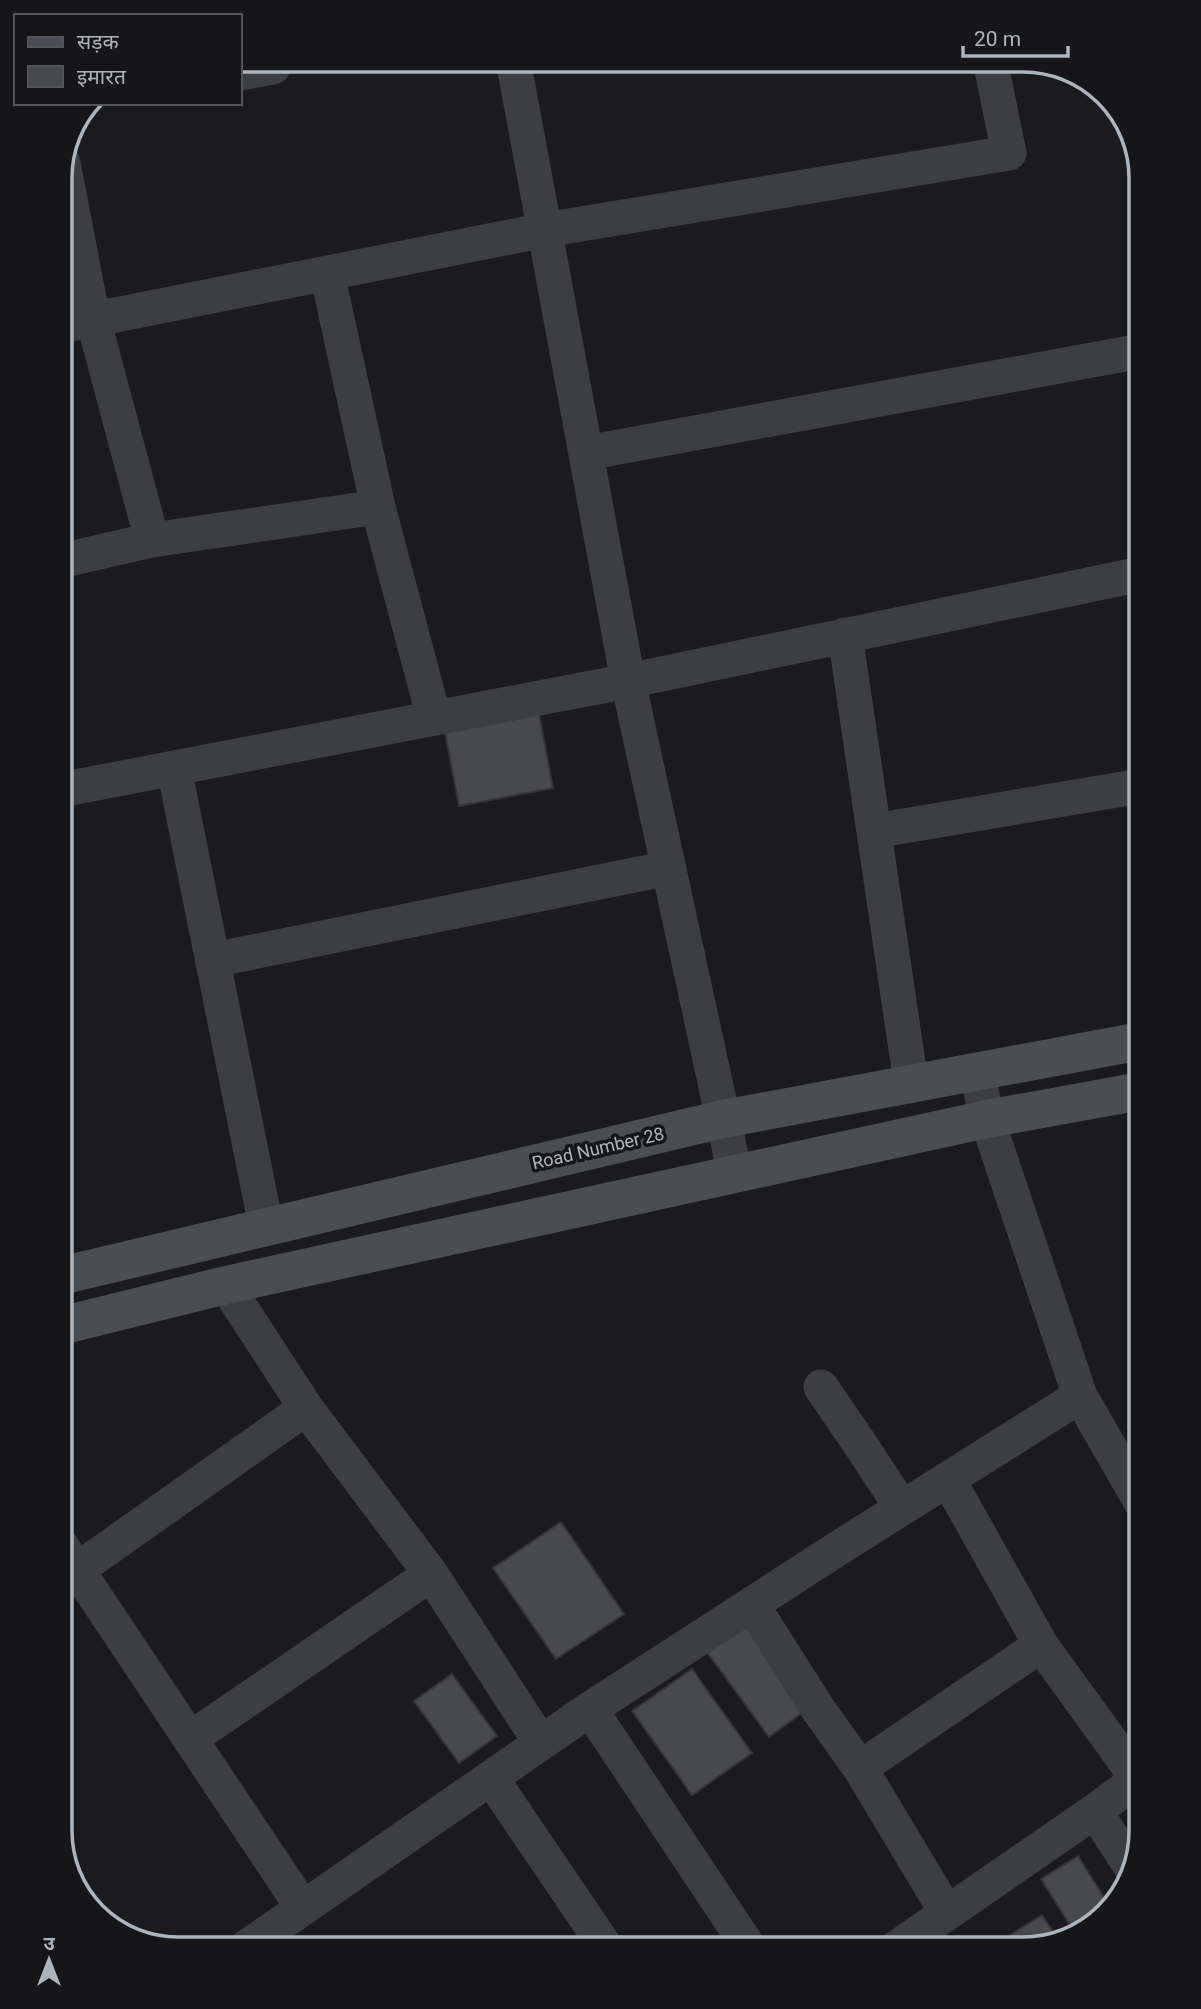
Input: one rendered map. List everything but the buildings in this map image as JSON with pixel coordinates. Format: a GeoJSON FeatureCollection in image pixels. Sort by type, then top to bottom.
{"type":"FeatureCollection","features":[{"type":"Feature","properties":{"kind":"street"},"geometry":{"type":"LineString","coordinates":[[515,72],[628,681],[735,1174]]}},
{"type":"Feature","properties":{"kind":"street"},"geometry":{"type":"LineString","coordinates":[[72,323],[545,230],[1009,153],[992,72]]}},
{"type":"Feature","properties":{"kind":"street"},"geometry":{"type":"LineString","coordinates":[[72,210],[93,319],[152,540]]}},
{"type":"Feature","properties":{"kind":"street"},"geometry":{"type":"LineString","coordinates":[[327,273],[378,507],[434,718]]}},
{"type":"Feature","properties":{"kind":"street"},"geometry":{"type":"LineString","coordinates":[[586,453],[1129,353]]}},
{"type":"Feature","properties":{"kind":"street"},"geometry":{"type":"LineString","coordinates":[[72,558],[152,540],[378,507]]}},
{"type":"Feature","properties":{"kind":"street"},"geometry":{"type":"LineString","coordinates":[[72,788],[628,681],[1129,577]]}},
{"type":"Feature","properties":{"kind":"street"},"geometry":{"type":"LineString","coordinates":[[845,635],[911,1083]]}},
{"type":"Feature","properties":{"kind":"street"},"geometry":{"type":"LineString","coordinates":[[174,768],[266,1226]]}},
{"type":"Feature","properties":{"kind":"street"},"geometry":{"type":"LineString","coordinates":[[874,831],[1129,788]]}},
{"type":"Feature","properties":{"kind":"street"},"geometry":{"type":"LineString","coordinates":[[213,960],[669,868]]}},
{"type":"Feature","properties":{"kind":"street","name":"Road Number 28"},"geometry":{"type":"LineString","coordinates":[[72,1273],[723,1119],[1129,1043]]}},
{"type":"Feature","properties":{"kind":"street"},"geometry":{"type":"LineString","coordinates":[[976,1072],[987,1119],[1080,1395],[1129,1480]]}},
{"type":"Feature","properties":{"kind":"street"},"geometry":{"type":"LineString","coordinates":[[72,1323],[226,1285],[987,1119],[1129,1093]]}},
{"type":"Feature","properties":{"kind":"street"},"geometry":{"type":"LineString","coordinates":[[226,1285],[306,1408],[431,1574],[541,1744]]}},
{"type":"Feature","properties":{"kind":"street"},"geometry":{"type":"LineString","coordinates":[[821,1387],[902,1508]]}},
{"type":"Feature","properties":{"kind":"street"},"geometry":{"type":"LineString","coordinates":[[261,1937],[590,1709],[1080,1395]]}},
{"type":"Feature","properties":{"kind":"street"},"geometry":{"type":"LineString","coordinates":[[72,1560],[306,1408]]}},
{"type":"Feature","properties":{"kind":"street"},"geometry":{"type":"LineString","coordinates":[[948,1479],[1041,1646],[1129,1763]]}},
{"type":"Feature","properties":{"kind":"street"},"geometry":{"type":"LineString","coordinates":[[190,1739],[431,1574]]}},
{"type":"Feature","properties":{"kind":"street"},"geometry":{"type":"LineString","coordinates":[[72,1575],[190,1739],[303,1908]]}},
{"type":"Feature","properties":{"kind":"street"},"geometry":{"type":"LineString","coordinates":[[752,1605],[817,1709],[860,1768],[947,1913]]}},
{"type":"Feature","properties":{"kind":"street"},"geometry":{"type":"LineString","coordinates":[[860,1768],[1041,1646]]}},
{"type":"Feature","properties":{"kind":"street"},"geometry":{"type":"LineString","coordinates":[[590,1709],[741,1937]]}},
{"type":"Feature","properties":{"kind":"street"},"geometry":{"type":"LineString","coordinates":[[491,1778],[599,1937]]}},
{"type":"Feature","properties":{"kind":"street"},"geometry":{"type":"LineString","coordinates":[[913,1937],[1129,1786]]}},
{"type":"Feature","properties":{"kind":"street"},"geometry":{"type":"LineString","coordinates":[[1095,1811],[1126,1859]]}}]}
